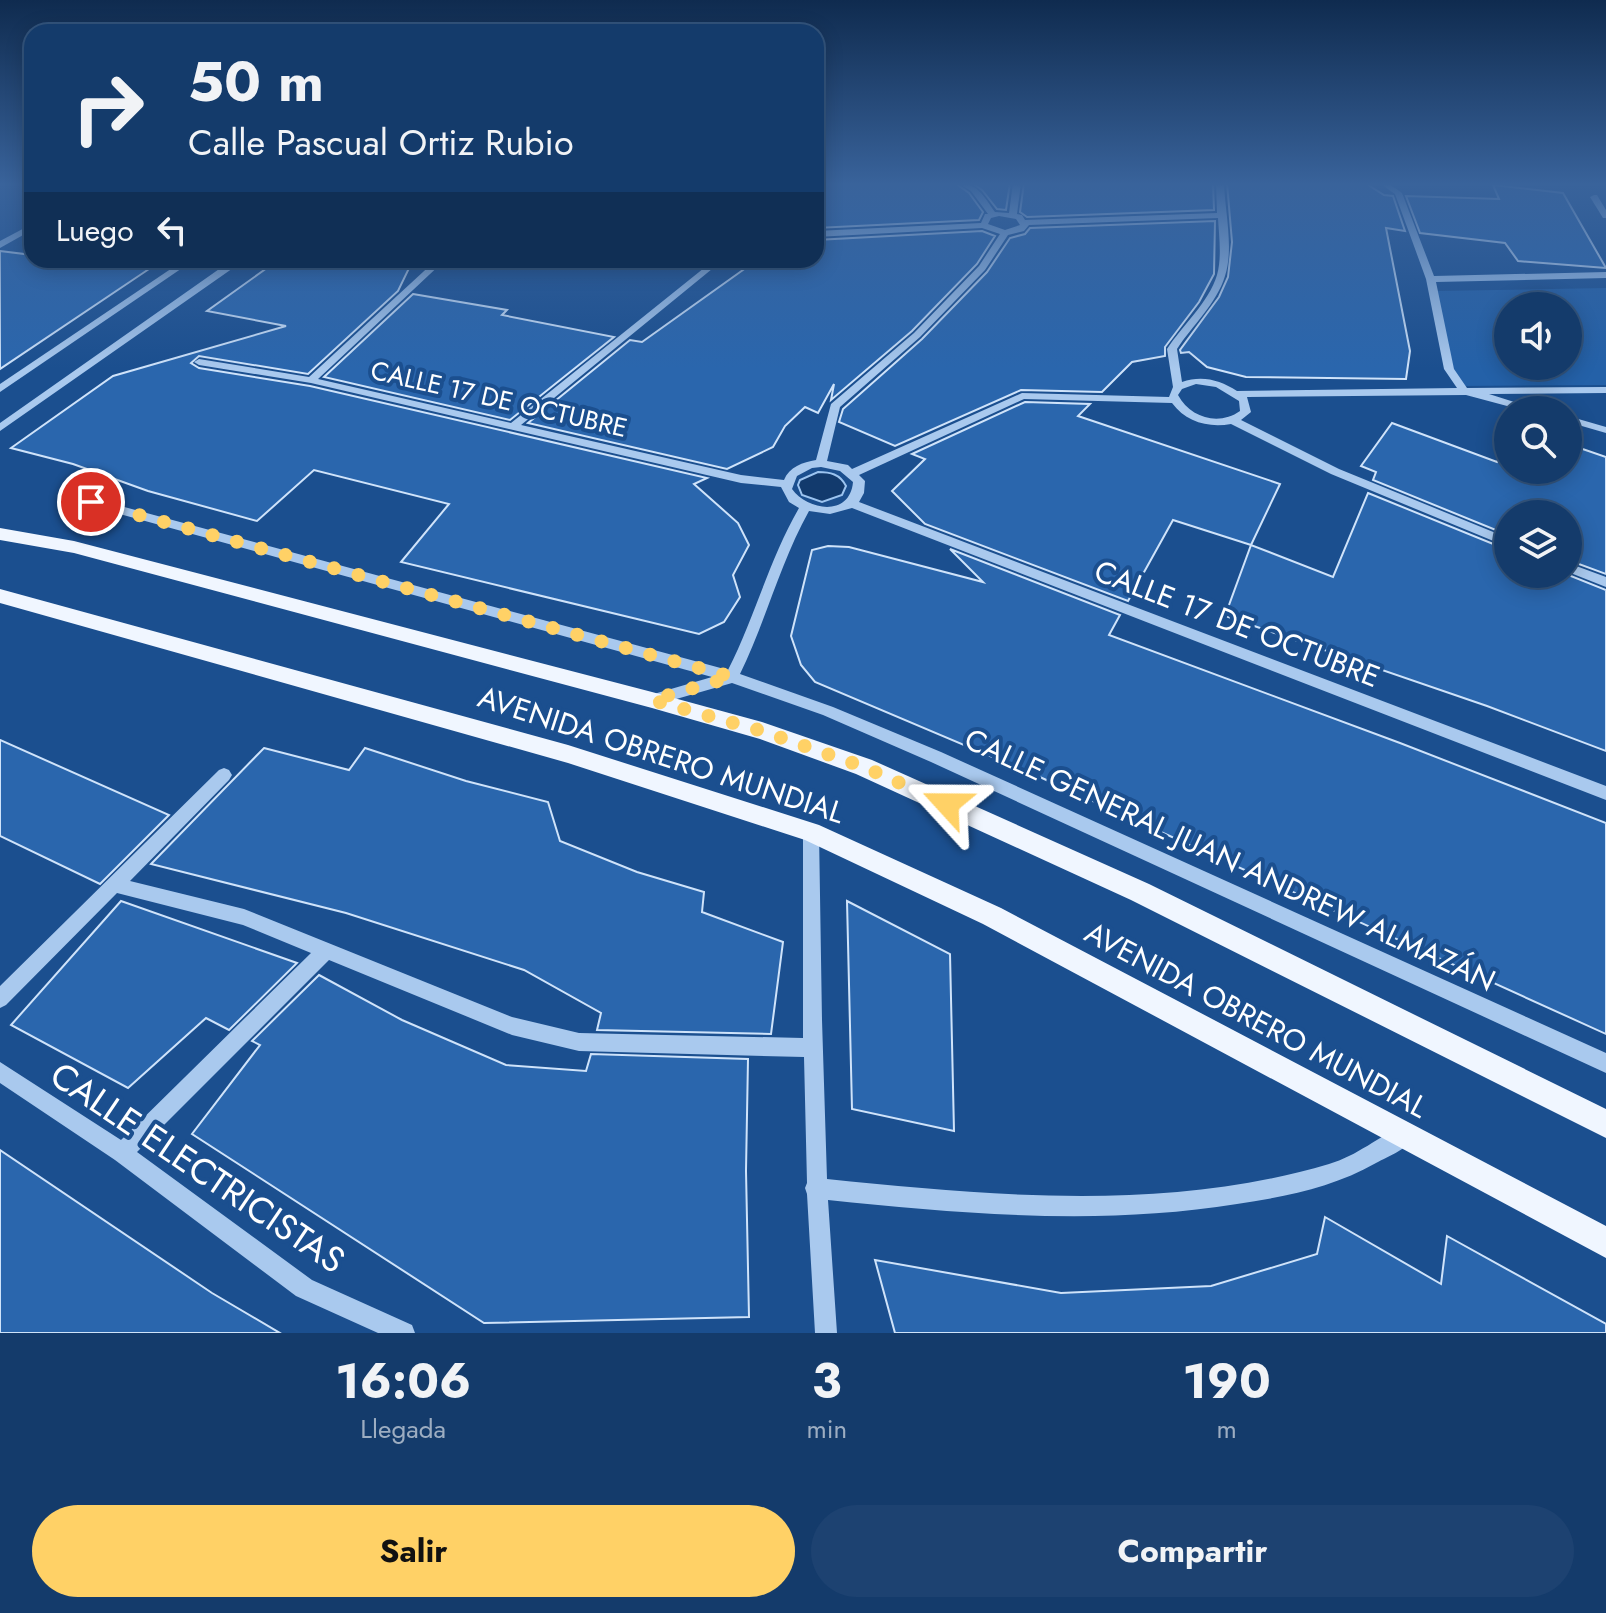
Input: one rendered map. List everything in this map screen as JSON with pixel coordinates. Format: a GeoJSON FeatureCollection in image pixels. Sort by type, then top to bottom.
{"type":"FeatureCollection","features":[{"type":"Feature","properties":{"kind":"main road","name":"AVENIDA OBRERO MUNDIAL"},"geometry":{"type":"LineString","coordinates":[[0,534],[74,547],[652,700],[762,731],[864,767],[1140,892],[1606,1124]]}},
{"type":"Feature","properties":{"kind":"main road","name":"AVENIDA OBRERO MUNDIAL"},"geometry":{"type":"LineString","coordinates":[[0,596],[568,754],[811,832],[992,916],[1606,1243]]}},
{"type":"Feature","properties":{"kind":"street"},"geometry":{"type":"LineString","coordinates":[[821,463],[835,406],[917,335],[982,268],[997,245]]}},
{"type":"Feature","properties":{"kind":"street"},"geometry":{"type":"LineString","coordinates":[[1174,400],[1178,387],[1172,349],[1221,277],[1223,245]]}},
{"type":"Feature","properties":{"kind":"street"},"geometry":{"type":"LineString","coordinates":[[1418,245],[1431,279],[1449,369],[1464,391],[1494,399]]}},
{"type":"Feature","properties":{"kind":"street"},"geometry":{"type":"LineString","coordinates":[[0,389],[178,268]]}},
{"type":"Feature","properties":{"kind":"street"},"geometry":{"type":"LineString","coordinates":[[0,428],[227,268]]}},
{"type":"Feature","properties":{"kind":"street"},"geometry":{"type":"LineString","coordinates":[[311,380],[432,268]]}},
{"type":"Feature","properties":{"kind":"street"},"geometry":{"type":"LineString","coordinates":[[513,426],[709,268]]}},
{"type":"Feature","properties":{"kind":"street"},"geometry":{"type":"LineString","coordinates":[[1431,279],[1606,275]]}},
{"type":"Feature","properties":{"kind":"street","name":"CALLE 17 DE OCTUBRE"},"geometry":{"type":"LineString","coordinates":[[199,362],[311,380],[741,479],[787,484]]}},
{"type":"Feature","properties":{"kind":"street"},"geometry":{"type":"LineString","coordinates":[[1178,387],[1195,381],[1207,381],[1239,394],[1606,390]]}},
{"type":"Feature","properties":{"kind":"street"},"geometry":{"type":"LineString","coordinates":[[1174,400],[1179,407],[1198,418],[1210,422],[1234,421],[1241,417],[1247,406],[1239,394]]}},
{"type":"Feature","properties":{"kind":"street"},"geometry":{"type":"LineString","coordinates":[[853,473],[1022,396],[1174,400]]}},
{"type":"Feature","properties":{"kind":"street"},"geometry":{"type":"LineString","coordinates":[[1234,421],[1282,448],[1354,481],[1494,537]]}},
{"type":"Feature","properties":{"kind":"street"},"geometry":{"type":"LineString","coordinates":[[1582,423],[1606,430]]}},
{"type":"Feature","properties":{"kind":"street"},"geometry":{"type":"LineString","coordinates":[[821,463],[834,464],[853,473],[860,489],[851,503],[828,511],[805,507],[789,496],[787,484],[792,474],[800,469],[821,463]]}},
{"type":"Feature","properties":{"kind":"street","name":"CALLE GENERAL JUAN ANDREW ALMAZÁN"},"geometry":{"type":"LineString","coordinates":[[91,502],[732,677],[828,711],[936,757],[1606,1063]]}},
{"type":"Feature","properties":{"kind":"street","name":"CALLE 17 DE OCTUBRE"},"geometry":{"type":"LineString","coordinates":[[851,503],[1606,793]]}},
{"type":"Feature","properties":{"kind":"street"},"geometry":{"type":"LineString","coordinates":[[652,700],[732,677],[745,653],[787,536],[805,507]]}},
{"type":"Feature","properties":{"kind":"street"},"geometry":{"type":"LineString","coordinates":[[1582,573],[1606,582]]}},
{"type":"Feature","properties":{"kind":"street"},"geometry":{"type":"LineString","coordinates":[[0,999],[224,775]]}},
{"type":"Feature","properties":{"kind":"street"},"geometry":{"type":"LineString","coordinates":[[811,832],[811,1048],[815,1188],[826,1333]]}},
{"type":"Feature","properties":{"kind":"street"},"geometry":{"type":"LineString","coordinates":[[115,885],[244,917],[325,952],[448,997],[512,1026],[579,1042],[811,1048]]}},
{"type":"Feature","properties":{"kind":"street"},"geometry":{"type":"LineString","coordinates":[[122,1153],[325,952]]}},
{"type":"Feature","properties":{"kind":"street","name":"CALLE ELECTRICISTAS"},"geometry":{"type":"LineString","coordinates":[[0,1072],[122,1153],[304,1288],[404,1333]]}},
{"type":"Feature","properties":{"kind":"street"},"geometry":{"type":"LineString","coordinates":[[815,1188],[972,1205],[1095,1206],[1226,1197],[1332,1173],[1405,1135]]}},
{"type":"Feature","properties":{"kind":"shaded area"},"geometry":{"type":"Polygon","coordinates":[[[1606,288],[1606,385],[1458,386],[1435,291],[1606,288]]]}},
{"type":"Feature","properties":{"kind":"shaded area"},"geometry":{"type":"Polygon","coordinates":[[[818,472],[838,476],[846,486],[842,495],[822,502],[802,495],[798,485],[800,480],[818,472]]]}},
{"type":"Feature","properties":{"kind":"building"},"geometry":{"type":"Polygon","coordinates":[[[824,245],[989,245],[977,264],[912,331],[831,400],[834,384],[818,413],[805,407],[785,426],[773,447],[727,469],[528,423],[630,340],[642,342],[746,268],[824,268],[824,245]]]}},
{"type":"Feature","properties":{"kind":"building"},"geometry":{"type":"Polygon","coordinates":[[[1005,245],[1215,245],[1214,274],[1199,302],[1165,347],[1165,356],[1132,362],[1102,392],[1021,390],[895,446],[839,422],[843,409],[922,339],[987,272],[1005,245]]]}},
{"type":"Feature","properties":{"kind":"building"},"geometry":{"type":"Polygon","coordinates":[[[1232,245],[1389,245],[1410,351],[1406,379],[1246,377],[1207,367],[1189,352],[1181,353],[1180,350],[1219,297],[1228,277],[1232,245]]]}},
{"type":"Feature","properties":{"kind":"building"},"geometry":{"type":"Polygon","coordinates":[[[1507,245],[1593,245],[1606,268],[1518,261],[1507,245]]]}},
{"type":"Feature","properties":{"kind":"building"},"geometry":{"type":"Polygon","coordinates":[[[0,251],[24,254],[24,268],[149,269],[0,369],[0,251]]]}},
{"type":"Feature","properties":{"kind":"building"},"geometry":{"type":"Polygon","coordinates":[[[267,268],[409,268],[398,291],[308,374],[199,356],[191,363],[199,368],[310,386],[707,478],[694,484],[738,523],[749,545],[733,575],[740,597],[724,622],[699,634],[401,562],[449,504],[314,470],[257,521],[11,448],[113,376],[286,326],[207,311],[267,268]]]}},
{"type":"Feature","properties":{"kind":"building"},"geometry":{"type":"Polygon","coordinates":[[[413,294],[507,310],[502,315],[614,337],[510,420],[324,377],[413,294]]]}},
{"type":"Feature","properties":{"kind":"building"},"geometry":{"type":"Polygon","coordinates":[[[1025,402],[1090,404],[1078,416],[1280,484],[1251,545],[1173,520],[1128,601],[925,524],[892,491],[925,459],[912,454],[1025,402]]]}},
{"type":"Feature","properties":{"kind":"building"},"geometry":{"type":"Polygon","coordinates":[[[1392,423],[1494,461],[1494,484],[1582,484],[1582,449],[1606,457],[1606,574],[1582,565],[1582,500],[1494,500],[1494,529],[1373,480],[1376,472],[1361,466],[1392,423]]]}},
{"type":"Feature","properties":{"kind":"building"},"geometry":{"type":"Polygon","coordinates":[[[1368,493],[1494,544],[1494,588],[1582,588],[1582,580],[1606,590],[1606,751],[1487,706],[1225,616],[1251,545],[1333,577],[1368,493]]]}},
{"type":"Feature","properties":{"kind":"building"},"geometry":{"type":"Polygon","coordinates":[[[828,546],[849,547],[983,582],[950,549],[1120,615],[1109,635],[1606,823],[1606,1034],[1042,778],[815,682],[801,665],[791,636],[812,550],[828,546]]]}},
{"type":"Feature","properties":{"kind":"building"},"geometry":{"type":"Polygon","coordinates":[[[0,740],[169,815],[100,884],[0,836],[0,740]]]}},
{"type":"Feature","properties":{"kind":"building"},"geometry":{"type":"Polygon","coordinates":[[[264,748],[349,770],[365,748],[466,781],[548,802],[560,841],[637,872],[704,892],[702,912],[783,942],[771,1034],[597,1030],[601,1013],[524,970],[346,913],[151,864],[264,748]]]}},
{"type":"Feature","properties":{"kind":"building"},"geometry":{"type":"Polygon","coordinates":[[[121,901],[297,963],[229,1030],[206,1018],[128,1088],[11,1025],[121,901]]]}},
{"type":"Feature","properties":{"kind":"building"},"geometry":{"type":"Polygon","coordinates":[[[847,901],[950,954],[954,1131],[852,1109],[847,901]]]}},
{"type":"Feature","properties":{"kind":"building"},"geometry":{"type":"Polygon","coordinates":[[[319,975],[402,1020],[506,1065],[586,1071],[591,1054],[748,1059],[746,1171],[749,1317],[484,1323],[192,1134],[260,1045],[252,1041],[319,975]]]}},
{"type":"Feature","properties":{"kind":"building"},"geometry":{"type":"Polygon","coordinates":[[[0,1150],[212,1293],[280,1333],[0,1333],[0,1150]]]}},
{"type":"Feature","properties":{"kind":"building"},"geometry":{"type":"Polygon","coordinates":[[[1325,1217],[1441,1284],[1447,1236],[1606,1324],[1606,1333],[895,1333],[875,1260],[1061,1293],[1211,1286],[1317,1254],[1325,1217]]]}},
{"type":"Feature","properties":{"kind":"route"},"geometry":{"type":"LineString","coordinates":[[91,502],[732,677],[652,700],[762,731],[864,767],[947,804]]}}]}
